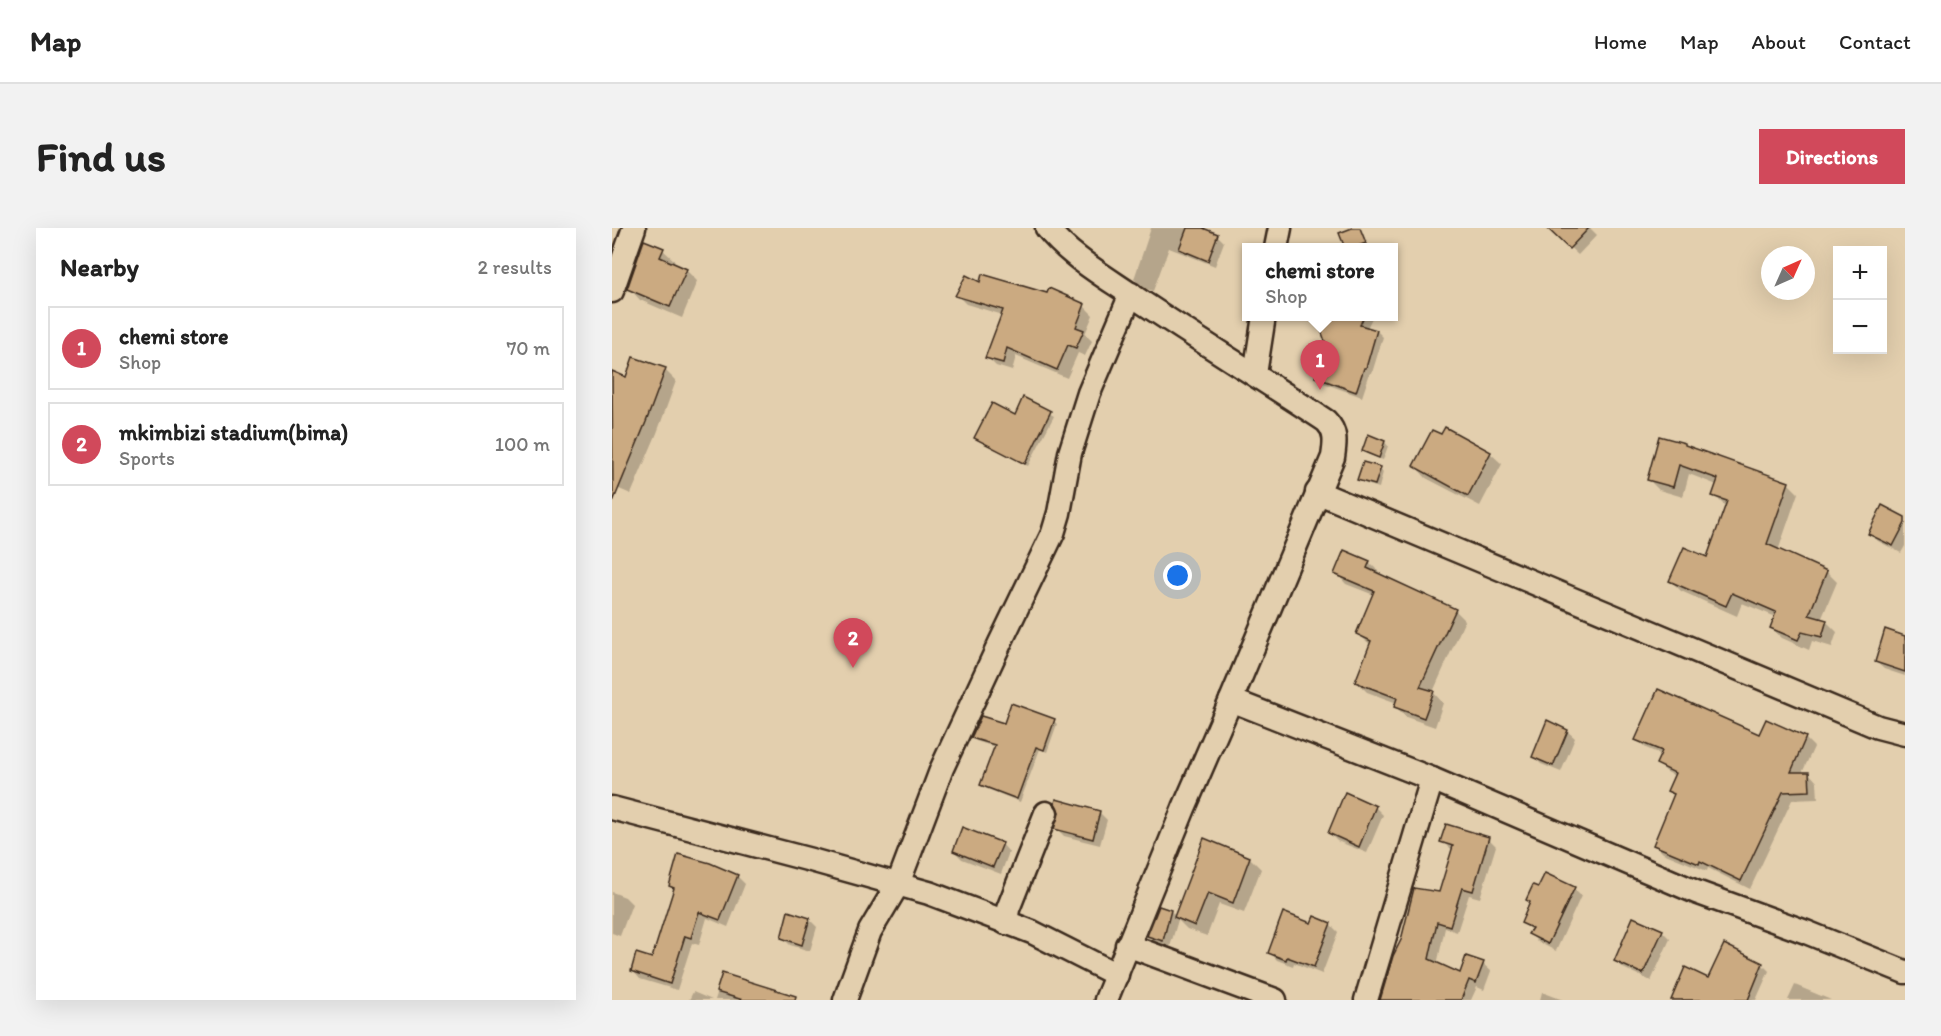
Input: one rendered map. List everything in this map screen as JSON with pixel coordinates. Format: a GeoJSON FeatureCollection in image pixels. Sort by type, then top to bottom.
{"type":"FeatureCollection","features":[{"type":"Feature","properties":{"kind":"street"},"geometry":{"type":"LineString","coordinates":[[612,291],[634,228]]}},
{"type":"Feature","properties":{"kind":"street"},"geometry":{"type":"LineString","coordinates":[[1047,228],[1055,238],[1093,269],[1186,332],[1326,421],[1331,426],[1336,439],[1333,457],[1184,808],[1106,1000]]}},
{"type":"Feature","properties":{"kind":"street"},"geometry":{"type":"LineString","coordinates":[[1277,243],[1280,228]]}},
{"type":"Feature","properties":{"kind":"street"},"geometry":{"type":"LineString","coordinates":[[844,1000],[870,931],[898,884],[942,768],[1053,533],[1070,453],[1089,393],[1131,294]]}},
{"type":"Feature","properties":{"kind":"street"},"geometry":{"type":"LineString","coordinates":[[1255,374],[1263,321]]}},
{"type":"Feature","properties":{"kind":"street"},"geometry":{"type":"LineString","coordinates":[[1317,492],[1878,727],[1905,734]]}},
{"type":"Feature","properties":{"kind":"street"},"geometry":{"type":"LineString","coordinates":[[1231,700],[1432,779],[1696,892],[1806,932],[1905,972]]}},
{"type":"Feature","properties":{"kind":"street"},"geometry":{"type":"LineString","coordinates":[[1366,1000],[1432,779]]}},
{"type":"Feature","properties":{"kind":"street"},"geometry":{"type":"LineString","coordinates":[[612,808],[898,884],[963,904],[1032,932],[1117,975]]}},
{"type":"Feature","properties":{"kind":"street"},"geometry":{"type":"LineString","coordinates":[[1006,923],[1008,909],[1046,813]]}},
{"type":"Feature","properties":{"kind":"street"},"geometry":{"type":"LineString","coordinates":[[1127,945],[1275,1000]]}},
{"type":"Feature","properties":{"kind":"building"},"geometry":{"type":"Polygon","coordinates":[[[1187,228],[1203,228],[1218,234],[1208,261],[1179,249],[1187,228]]]}},
{"type":"Feature","properties":{"kind":"building"},"geometry":{"type":"Polygon","coordinates":[[[1352,228],[1360,228],[1366,243],[1343,243],[1339,233],[1352,228]]]}},
{"type":"Feature","properties":{"kind":"building"},"geometry":{"type":"Polygon","coordinates":[[[1547,228],[1589,228],[1569,249],[1547,228]]]}},
{"type":"Feature","properties":{"kind":"building"},"geometry":{"type":"Polygon","coordinates":[[[644,240],[664,248],[660,257],[687,269],[670,307],[627,289],[644,240]]]}},
{"type":"Feature","properties":{"kind":"building"},"geometry":{"type":"Polygon","coordinates":[[[982,274],[1047,293],[1049,288],[1085,304],[1076,327],[1084,330],[1076,348],[1068,345],[1057,370],[1007,348],[1003,363],[985,358],[1003,310],[955,296],[966,275],[980,282],[982,274]]]}},
{"type":"Feature","properties":{"kind":"building"},"geometry":{"type":"Polygon","coordinates":[[[1318,321],[1362,321],[1360,325],[1377,330],[1356,392],[1315,377],[1322,358],[1332,361],[1318,321]]]}},
{"type":"Feature","properties":{"kind":"building"},"geometry":{"type":"Polygon","coordinates":[[[633,357],[666,368],[613,502],[612,371],[626,377],[633,357]]]}},
{"type":"Feature","properties":{"kind":"building"},"geometry":{"type":"Polygon","coordinates":[[[1023,397],[1051,411],[1025,464],[974,438],[992,403],[1015,415],[1023,397]]]}},
{"type":"Feature","properties":{"kind":"building"},"geometry":{"type":"Polygon","coordinates":[[[1445,427],[1491,452],[1468,496],[1413,466],[1432,430],[1441,434],[1445,427]]]}},
{"type":"Feature","properties":{"kind":"building"},"geometry":{"type":"Polygon","coordinates":[[[1368,434],[1385,441],[1379,458],[1362,451],[1368,434]]]}},
{"type":"Feature","properties":{"kind":"building"},"geometry":{"type":"Polygon","coordinates":[[[1659,436],[1685,443],[1685,445],[1789,482],[1767,544],[1827,571],[1809,615],[1827,620],[1822,637],[1802,632],[1798,640],[1770,628],[1776,612],[1732,593],[1726,606],[1669,581],[1684,547],[1707,557],[1727,501],[1712,496],[1718,479],[1679,465],[1673,487],[1647,480],[1659,436]]]}},
{"type":"Feature","properties":{"kind":"building"},"geometry":{"type":"Polygon","coordinates":[[[1363,462],[1381,467],[1375,485],[1357,480],[1363,462]]]}},
{"type":"Feature","properties":{"kind":"building"},"geometry":{"type":"Polygon","coordinates":[[[1882,505],[1905,517],[1905,523],[1893,546],[1868,534],[1882,505]]]}},
{"type":"Feature","properties":{"kind":"building"},"geometry":{"type":"Polygon","coordinates":[[[1344,550],[1370,561],[1367,568],[1456,609],[1420,687],[1434,691],[1424,718],[1394,707],[1397,698],[1355,682],[1371,641],[1356,634],[1374,591],[1334,574],[1344,550]]]}},
{"type":"Feature","properties":{"kind":"building"},"geometry":{"type":"Polygon","coordinates":[[[1885,629],[1905,636],[1905,672],[1875,662],[1885,629]]]}},
{"type":"Feature","properties":{"kind":"building"},"geometry":{"type":"Polygon","coordinates":[[[1658,689],[1759,734],[1766,719],[1806,737],[1791,772],[1809,772],[1810,791],[1783,792],[1741,881],[1700,861],[1699,864],[1653,845],[1674,794],[1667,791],[1675,773],[1656,764],[1662,751],[1635,740],[1658,689]]]}},
{"type":"Feature","properties":{"kind":"building"},"geometry":{"type":"Polygon","coordinates":[[[1011,703],[1055,719],[1044,750],[1036,747],[1017,799],[980,785],[995,745],[971,738],[981,716],[1004,723],[1011,703]]]}},
{"type":"Feature","properties":{"kind":"building"},"geometry":{"type":"Polygon","coordinates":[[[1547,720],[1568,730],[1553,766],[1532,757],[1547,720]]]}},
{"type":"Feature","properties":{"kind":"building"},"geometry":{"type":"Polygon","coordinates":[[[1345,792],[1376,806],[1359,847],[1328,833],[1345,792]]]}},
{"type":"Feature","properties":{"kind":"building"},"geometry":{"type":"Polygon","coordinates":[[[1056,799],[1100,811],[1093,839],[1054,829],[1059,812],[1055,803],[1056,799]]]}},
{"type":"Feature","properties":{"kind":"building"},"geometry":{"type":"Polygon","coordinates":[[[1446,824],[1489,837],[1473,891],[1462,888],[1450,926],[1437,922],[1429,959],[1460,973],[1466,956],[1484,962],[1476,983],[1469,980],[1461,1000],[1380,1000],[1393,956],[1401,940],[1414,888],[1439,892],[1453,846],[1440,842],[1446,824]]]}},
{"type":"Feature","properties":{"kind":"building"},"geometry":{"type":"Polygon","coordinates":[[[962,827],[1003,843],[993,867],[953,851],[962,827]]]}},
{"type":"Feature","properties":{"kind":"building"},"geometry":{"type":"Polygon","coordinates":[[[1204,838],[1250,857],[1233,903],[1208,893],[1195,926],[1174,917],[1204,838]]]}},
{"type":"Feature","properties":{"kind":"building"},"geometry":{"type":"Polygon","coordinates":[[[678,854],[710,863],[738,875],[720,920],[699,912],[691,938],[685,936],[670,984],[631,971],[636,953],[652,958],[674,888],[669,886],[678,854]]]}},
{"type":"Feature","properties":{"kind":"building"},"geometry":{"type":"Polygon","coordinates":[[[1545,873],[1575,887],[1548,944],[1528,934],[1532,928],[1521,923],[1530,902],[1526,900],[1533,885],[1538,887],[1545,873]]]}},
{"type":"Feature","properties":{"kind":"building"},"geometry":{"type":"Polygon","coordinates":[[[1159,906],[1171,910],[1163,941],[1147,936],[1159,906]]]}},
{"type":"Feature","properties":{"kind":"building"},"geometry":{"type":"Polygon","coordinates":[[[788,911],[810,918],[802,945],[781,938],[788,911]]]}},
{"type":"Feature","properties":{"kind":"building"},"geometry":{"type":"Polygon","coordinates":[[[1283,912],[1311,923],[1314,916],[1331,923],[1314,967],[1268,953],[1283,912]]]}},
{"type":"Feature","properties":{"kind":"building"},"geometry":{"type":"Polygon","coordinates":[[[1633,917],[1663,930],[1643,974],[1614,961],[1633,917]]]}},
{"type":"Feature","properties":{"kind":"building"},"geometry":{"type":"Polygon","coordinates":[[[1724,944],[1763,963],[1748,1000],[1671,1000],[1685,967],[1708,978],[1724,944]]]}},
{"type":"Feature","properties":{"kind":"building"},"geometry":{"type":"Polygon","coordinates":[[[722,973],[796,996],[795,1000],[743,1000],[716,992],[722,973]]]}},
{"type":"Feature","properties":{"kind":"place","name":"chemi store"},"geometry":{"type":"Point","coordinates":[1320,390]}},
{"type":"Feature","properties":{"kind":"place","name":"mkimbizi stadium(bima)"},"geometry":{"type":"Point","coordinates":[853,668]}}]}
